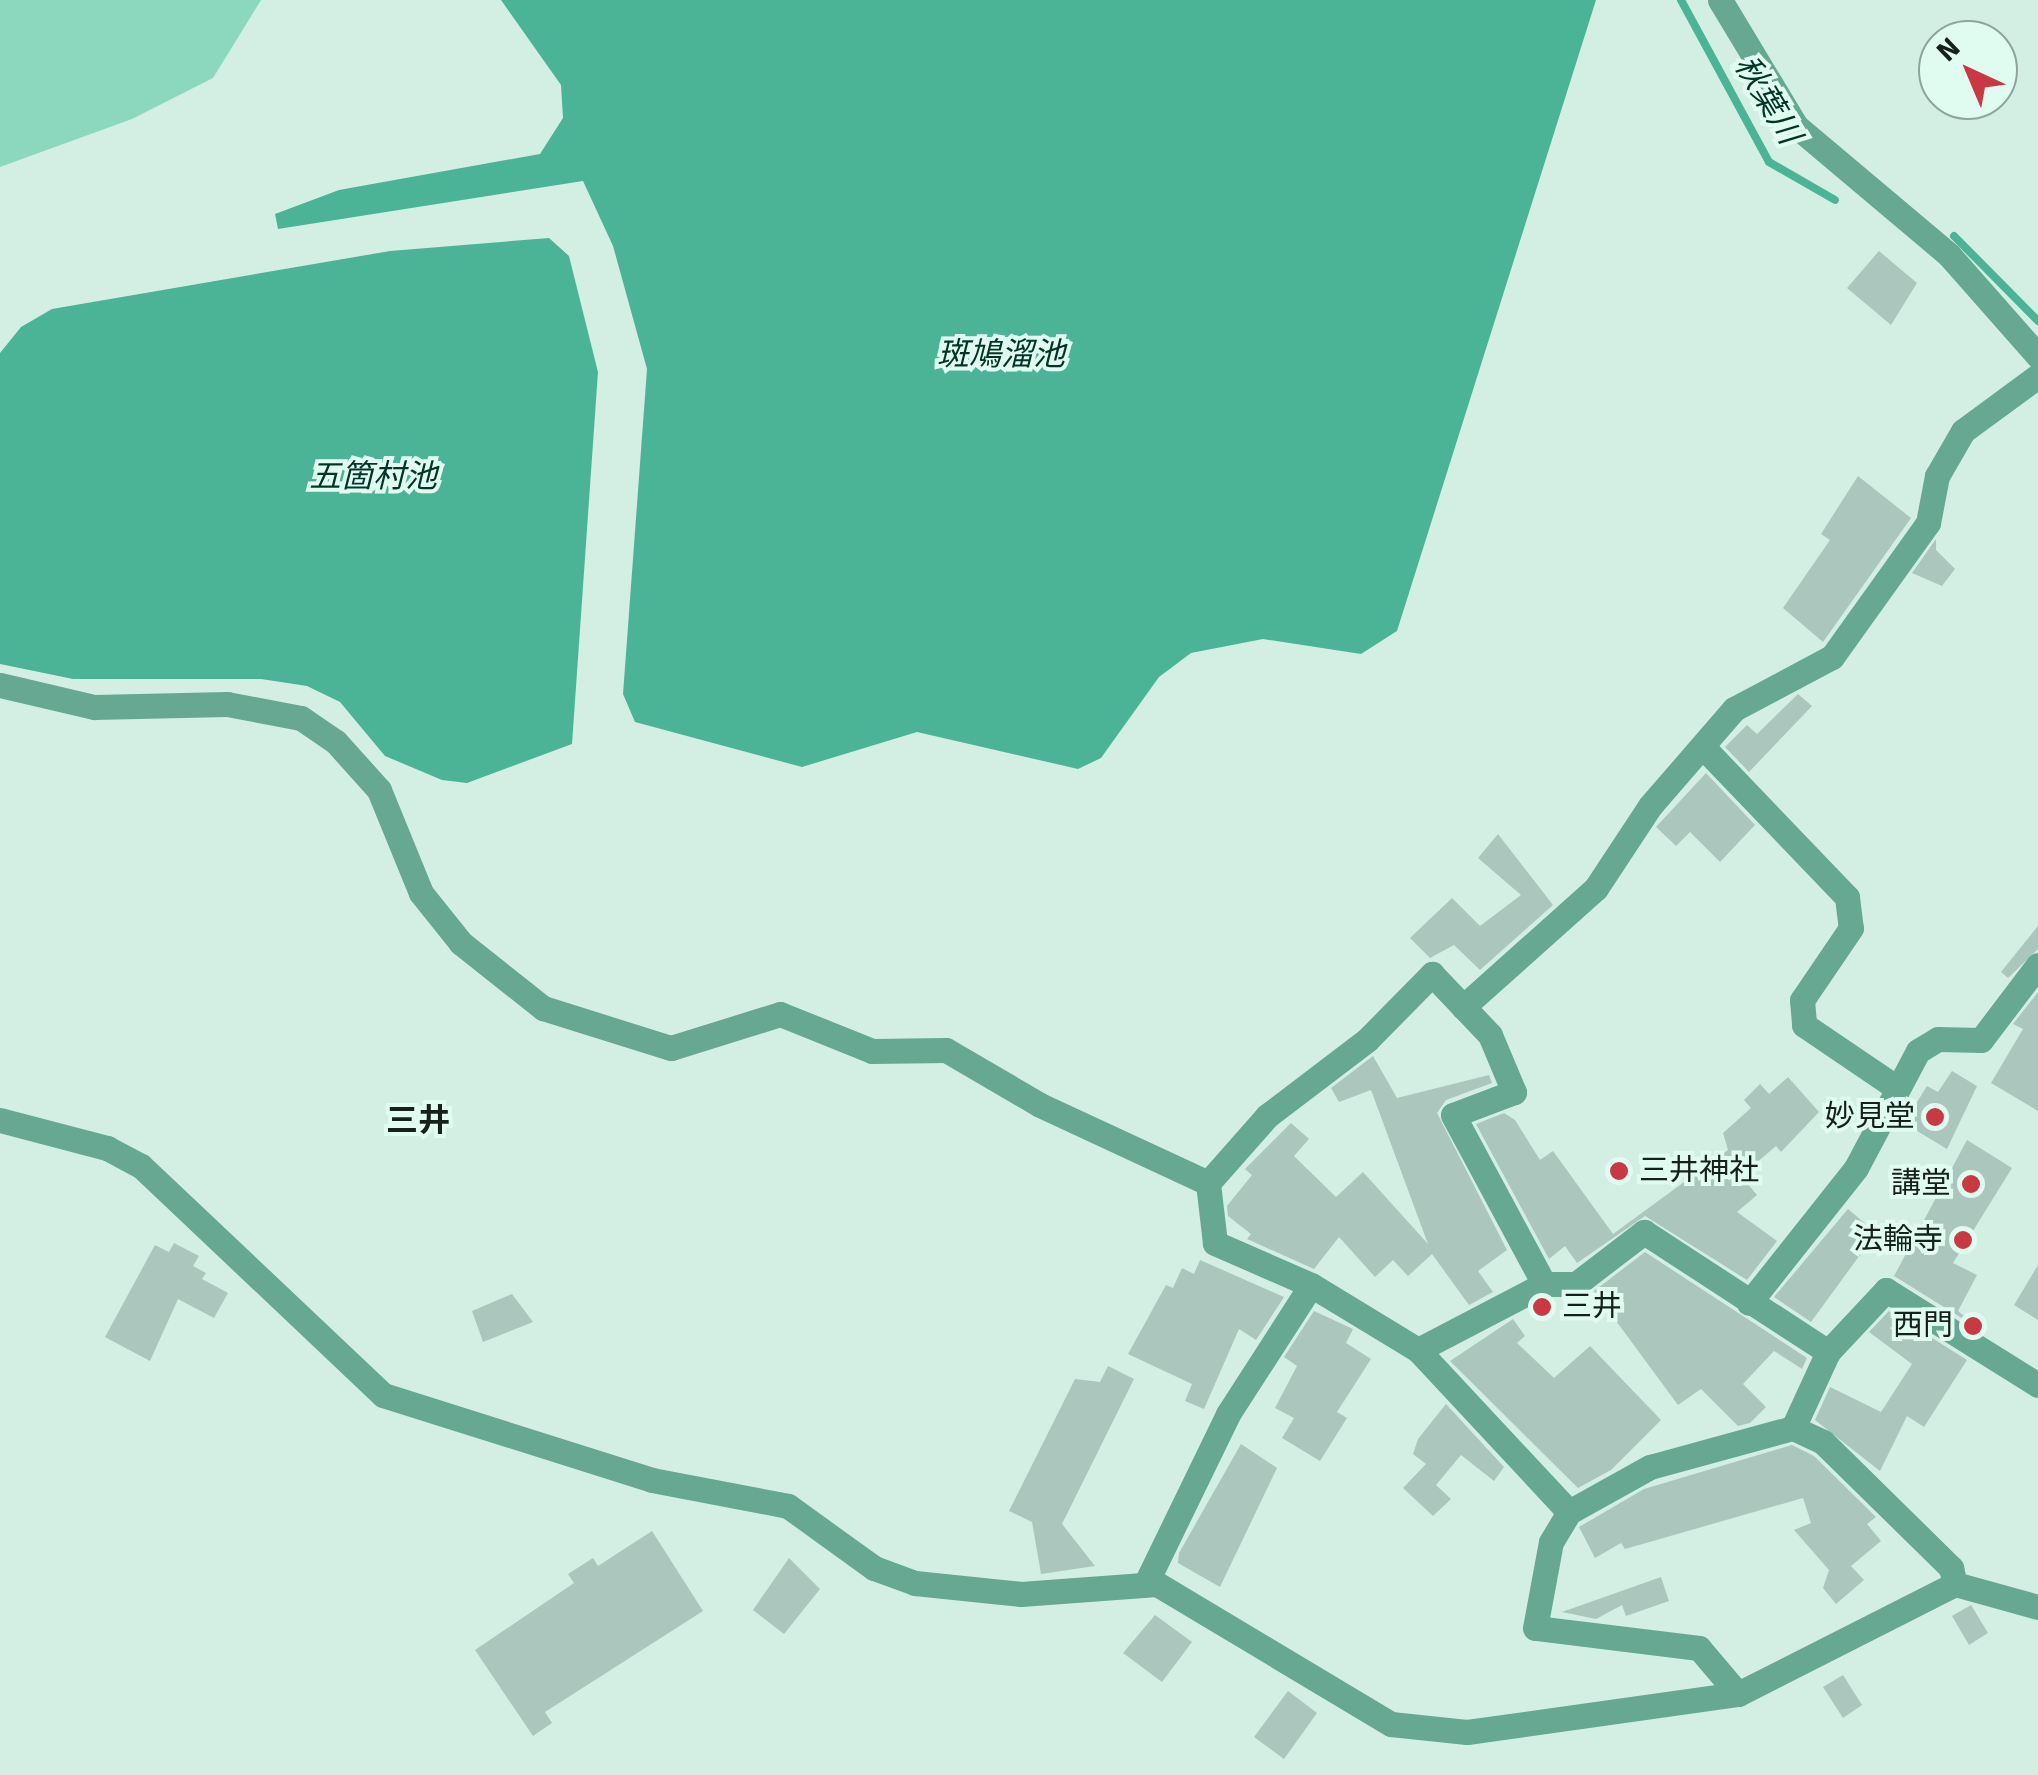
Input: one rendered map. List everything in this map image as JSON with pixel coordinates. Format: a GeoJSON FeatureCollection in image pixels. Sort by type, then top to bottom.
{"type":"FeatureCollection","features":[{"type":"Feature","properties":{"kind":"street"},"geometry":{"type":"LineString","coordinates":[[1720,0],[1796,126],[1949,255],[2038,356]]}},
{"type":"Feature","properties":{"kind":"street"},"geometry":{"type":"LineString","coordinates":[[1463,1007],[1596,888],[1650,806],[1734,710],[1832,656],[1928,522],[1936,476],[1963,431],[2038,376]]}},
{"type":"Feature","properties":{"kind":"street"},"geometry":{"type":"LineString","coordinates":[[0,685],[94,707],[227,704],[301,718],[336,742],[380,790],[422,892],[462,942],[543,1008],[671,1048],[780,1014],[872,1051],[946,1050],[1040,1106],[1208,1184]]}},
{"type":"Feature","properties":{"kind":"street"},"geometry":{"type":"LineString","coordinates":[[1702,747],[1847,897],[1851,928],[1802,1000],[1804,1025],[1897,1088]]}},
{"type":"Feature","properties":{"kind":"street"},"geometry":{"type":"LineString","coordinates":[[1749,1303],[1856,1168],[1918,1051],[1938,1039],[1981,1040],[2038,965]]}},
{"type":"Feature","properties":{"kind":"street"},"geometry":{"type":"LineString","coordinates":[[1544,1284],[1454,1115],[1514,1092],[1490,1035],[1432,974],[1367,1040],[1267,1116],[1208,1184],[1215,1243],[1311,1285],[1418,1350],[1569,1512]]}},
{"type":"Feature","properties":{"kind":"street"},"geometry":{"type":"LineString","coordinates":[[0,1120],[140,1166],[383,1395],[652,1480],[788,1506],[874,1568],[914,1583],[1021,1594],[1147,1581],[1374,1718],[1426,1732],[1643,1712],[1738,1694],[1955,1584],[2038,1607]]}},
{"type":"Feature","properties":{"kind":"street"},"geometry":{"type":"LineString","coordinates":[[1418,1350],[1544,1284],[1576,1284],[1644,1232],[1828,1352]]}},
{"type":"Feature","properties":{"kind":"street"},"geometry":{"type":"LineString","coordinates":[[1147,1581],[1228,1414],[1311,1285]]}},
{"type":"Feature","properties":{"kind":"street"},"geometry":{"type":"LineString","coordinates":[[1793,1428],[1828,1352],[1886,1290],[2038,1385]]}},
{"type":"Feature","properties":{"kind":"street"},"geometry":{"type":"LineString","coordinates":[[1738,1694],[1699,1648],[1535,1628],[1551,1542],[1569,1512],[1650,1467],[1793,1428],[1824,1442],[1951,1568],[1955,1584]]}},
{"type":"Feature","properties":{"kind":"shaded area"},"geometry":{"type":"Polygon","coordinates":[[[0,0],[261,0],[213,78],[132,119],[0,167],[0,0]]]}},
{"type":"Feature","properties":{"kind":"water","name":"斑鳩溜池"},"geometry":{"type":"Polygon","coordinates":[[[501,0],[1596,0],[1397,631],[1361,654],[1263,639],[1191,653],[1159,677],[1101,758],[1078,769],[917,732],[802,767],[635,722],[623,694],[647,369],[613,246],[583,181],[278,229],[275,214],[339,190],[540,154],[563,118],[561,85],[501,0]]]}},
{"type":"Feature","properties":{"kind":"water","name":"五箇村池"},"geometry":{"type":"Polygon","coordinates":[[[549,238],[569,256],[598,372],[572,744],[467,783],[442,780],[385,756],[340,702],[307,686],[261,679],[73,679],[0,664],[0,353],[21,327],[52,309],[390,251],[549,238]]]}},
{"type":"Feature","properties":{"kind":"building"},"geometry":{"type":"Polygon","coordinates":[[[1879,251],[1917,283],[1891,325],[1847,288],[1879,251]]]}},
{"type":"Feature","properties":{"kind":"building"},"geometry":{"type":"Polygon","coordinates":[[[1858,476],[1911,518],[1823,642],[1783,608],[1830,540],[1821,534],[1858,476]]]}},
{"type":"Feature","properties":{"kind":"building"},"geometry":{"type":"Polygon","coordinates":[[[1936,539],[1936,550],[1955,569],[1942,586],[1912,573],[1936,539]]]}},
{"type":"Feature","properties":{"kind":"building"},"geometry":{"type":"Polygon","coordinates":[[[1798,694],[1812,706],[1749,772],[1725,747],[1747,725],[1757,734],[1798,694]]]}},
{"type":"Feature","properties":{"kind":"building"},"geometry":{"type":"Polygon","coordinates":[[[1706,773],[1755,825],[1720,862],[1690,832],[1676,846],[1656,827],[1706,773]]]}},
{"type":"Feature","properties":{"kind":"building"},"geometry":{"type":"Polygon","coordinates":[[[1498,834],[1553,905],[1480,970],[1454,945],[1430,958],[1410,938],[1452,898],[1480,926],[1521,895],[1478,858],[1498,834]]]}},
{"type":"Feature","properties":{"kind":"building"},"geometry":{"type":"Polygon","coordinates":[[[2038,926],[2038,949],[2008,978],[2001,972],[2038,926]]]}},
{"type":"Feature","properties":{"kind":"building"},"geometry":{"type":"Polygon","coordinates":[[[2038,992],[2038,1111],[1991,1083],[2023,1029],[2013,1024],[2038,992]]]}},
{"type":"Feature","properties":{"kind":"building"},"geometry":{"type":"Polygon","coordinates":[[[1373,1056],[1397,1098],[1489,1075],[1492,1083],[1446,1100],[1437,1113],[1507,1250],[1478,1271],[1493,1292],[1469,1305],[1432,1254],[1408,1276],[1393,1260],[1375,1277],[1339,1237],[1314,1269],[1247,1239],[1251,1234],[1228,1216],[1227,1206],[1252,1175],[1245,1169],[1291,1123],[1309,1139],[1294,1156],[1336,1197],[1363,1172],[1428,1244],[1371,1090],[1339,1102],[1331,1088],[1373,1056]]]}},
{"type":"Feature","properties":{"kind":"building","name":"妙見堂"},"geometry":{"type":"Polygon","coordinates":[[[1952,1071],[1977,1086],[1947,1149],[1904,1123],[1927,1086],[1938,1092],[1952,1071]]]}},
{"type":"Feature","properties":{"kind":"building"},"geometry":{"type":"Polygon","coordinates":[[[1788,1077],[1819,1112],[1781,1152],[1776,1146],[1741,1176],[1757,1195],[1737,1212],[1777,1241],[1747,1280],[1645,1216],[1577,1263],[1565,1246],[1549,1259],[1476,1124],[1504,1113],[1515,1120],[1540,1160],[1553,1151],[1613,1234],[1728,1150],[1723,1133],[1751,1108],[1744,1100],[1760,1084],[1769,1094],[1788,1077]]]}},
{"type":"Feature","properties":{"kind":"building"},"geometry":{"type":"Polygon","coordinates":[[[1967,1140],[2012,1168],[1953,1263],[1977,1275],[1958,1311],[1981,1330],[1894,1276],[1967,1140]]]}},
{"type":"Feature","properties":{"kind":"building"},"geometry":{"type":"Polygon","coordinates":[[[1848,1209],[1876,1233],[1811,1322],[1774,1297],[1848,1209]]]}},
{"type":"Feature","properties":{"kind":"building"},"geometry":{"type":"Polygon","coordinates":[[[174,1243],[199,1256],[193,1266],[206,1273],[202,1279],[228,1293],[214,1318],[178,1299],[150,1361],[105,1337],[155,1245],[169,1252],[174,1243]]]}},
{"type":"Feature","properties":{"kind":"building"},"geometry":{"type":"Polygon","coordinates":[[[1645,1252],[1807,1358],[1802,1369],[1774,1351],[1743,1384],[1766,1407],[1750,1423],[1738,1426],[1701,1389],[1678,1405],[1594,1291],[1645,1252]]]}},
{"type":"Feature","properties":{"kind":"building"},"geometry":{"type":"Polygon","coordinates":[[[1200,1260],[1284,1297],[1256,1340],[1239,1329],[1204,1409],[1185,1401],[1192,1384],[1128,1354],[1166,1285],[1173,1288],[1182,1268],[1194,1274],[1200,1260]]]}},
{"type":"Feature","properties":{"kind":"building"},"geometry":{"type":"Polygon","coordinates":[[[2038,1265],[2038,1320],[2014,1305],[2038,1265]]]}},
{"type":"Feature","properties":{"kind":"building"},"geometry":{"type":"Polygon","coordinates":[[[512,1294],[533,1322],[483,1342],[472,1311],[512,1294]]]}},
{"type":"Feature","properties":{"kind":"building"},"geometry":{"type":"Polygon","coordinates":[[[1314,1311],[1353,1329],[1346,1343],[1371,1359],[1337,1412],[1347,1418],[1320,1461],[1282,1438],[1294,1418],[1275,1408],[1297,1366],[1284,1357],[1314,1311]]]}},
{"type":"Feature","properties":{"kind":"building"},"geometry":{"type":"Polygon","coordinates":[[[1889,1311],[1967,1360],[1924,1427],[1907,1416],[1880,1471],[1815,1420],[1830,1387],[1881,1412],[1912,1364],[1869,1332],[1889,1311]]]}},
{"type":"Feature","properties":{"kind":"building"},"geometry":{"type":"Polygon","coordinates":[[[1513,1319],[1525,1336],[1517,1343],[1554,1378],[1590,1346],[1661,1420],[1611,1470],[1578,1488],[1450,1361],[1513,1319]]]}},
{"type":"Feature","properties":{"kind":"building"},"geometry":{"type":"Polygon","coordinates":[[[1108,1366],[1134,1379],[1062,1524],[1095,1566],[1041,1574],[1032,1522],[1009,1511],[1075,1379],[1100,1382],[1108,1366]]]}},
{"type":"Feature","properties":{"kind":"building"},"geometry":{"type":"Polygon","coordinates":[[[1446,1404],[1504,1467],[1494,1481],[1461,1455],[1436,1485],[1451,1499],[1433,1516],[1403,1488],[1426,1464],[1413,1454],[1418,1439],[1446,1404]]]}},
{"type":"Feature","properties":{"kind":"building"},"geometry":{"type":"Polygon","coordinates":[[[1241,1444],[1277,1468],[1220,1587],[1178,1563],[1179,1553],[1241,1444]]]}},
{"type":"Feature","properties":{"kind":"building"},"geometry":{"type":"Polygon","coordinates":[[[1792,1445],[1814,1456],[1876,1517],[1867,1524],[1881,1541],[1851,1566],[1864,1580],[1836,1604],[1823,1588],[1829,1570],[1794,1530],[1811,1523],[1803,1498],[1625,1549],[1621,1543],[1595,1558],[1579,1527],[1644,1489],[1792,1445]]]}},
{"type":"Feature","properties":{"kind":"building"},"geometry":{"type":"Polygon","coordinates":[[[652,1531],[703,1611],[545,1712],[552,1723],[533,1736],[475,1650],[574,1583],[568,1574],[593,1558],[598,1566],[652,1531]]]}},
{"type":"Feature","properties":{"kind":"building"},"geometry":{"type":"Polygon","coordinates":[[[789,1558],[820,1589],[784,1634],[753,1610],[789,1558]]]}},
{"type":"Feature","properties":{"kind":"building"},"geometry":{"type":"Polygon","coordinates":[[[1661,1577],[1669,1601],[1626,1616],[1622,1605],[1596,1619],[1562,1612],[1661,1577]]]}},
{"type":"Feature","properties":{"kind":"building"},"geometry":{"type":"Polygon","coordinates":[[[1971,1605],[1988,1633],[1969,1645],[1952,1616],[1971,1605]]]}},
{"type":"Feature","properties":{"kind":"building"},"geometry":{"type":"Polygon","coordinates":[[[1155,1615],[1192,1642],[1162,1682],[1123,1653],[1155,1615]]]}},
{"type":"Feature","properties":{"kind":"building"},"geometry":{"type":"Polygon","coordinates":[[[1843,1675],[1862,1705],[1843,1718],[1823,1687],[1843,1675]]]}},
{"type":"Feature","properties":{"kind":"building"},"geometry":{"type":"Polygon","coordinates":[[[1288,1691],[1317,1713],[1284,1759],[1254,1737],[1288,1691]]]}},
{"type":"Feature","properties":{"kind":"waterway","name":"秋葉川"},"geometry":{"type":"LineString","coordinates":[[1681,0],[1769,162],[1835,200]]}},
{"type":"Feature","properties":{"kind":"waterway","name":"秋葉川"},"geometry":{"type":"LineString","coordinates":[[1954,236],[2038,321]]}},
{"type":"Feature","properties":{"kind":"place","name":"妙見堂"},"geometry":{"type":"Point","coordinates":[1935,1117]}},
{"type":"Feature","properties":{"kind":"place","name":"三井神社"},"geometry":{"type":"Point","coordinates":[1619,1171]}},
{"type":"Feature","properties":{"kind":"place","name":"講堂"},"geometry":{"type":"Point","coordinates":[1971,1184]}},
{"type":"Feature","properties":{"kind":"place","name":"法輪寺"},"geometry":{"type":"Point","coordinates":[1963,1240]}},
{"type":"Feature","properties":{"kind":"place","name":"三井"},"geometry":{"type":"Point","coordinates":[1542,1307]}},
{"type":"Feature","properties":{"kind":"place","name":"西門"},"geometry":{"type":"Point","coordinates":[1973,1326]}},
{"type":"Feature","properties":{"kind":"district","name":"三井"},"geometry":{"type":"Point","coordinates":[418,1121]}}]}
